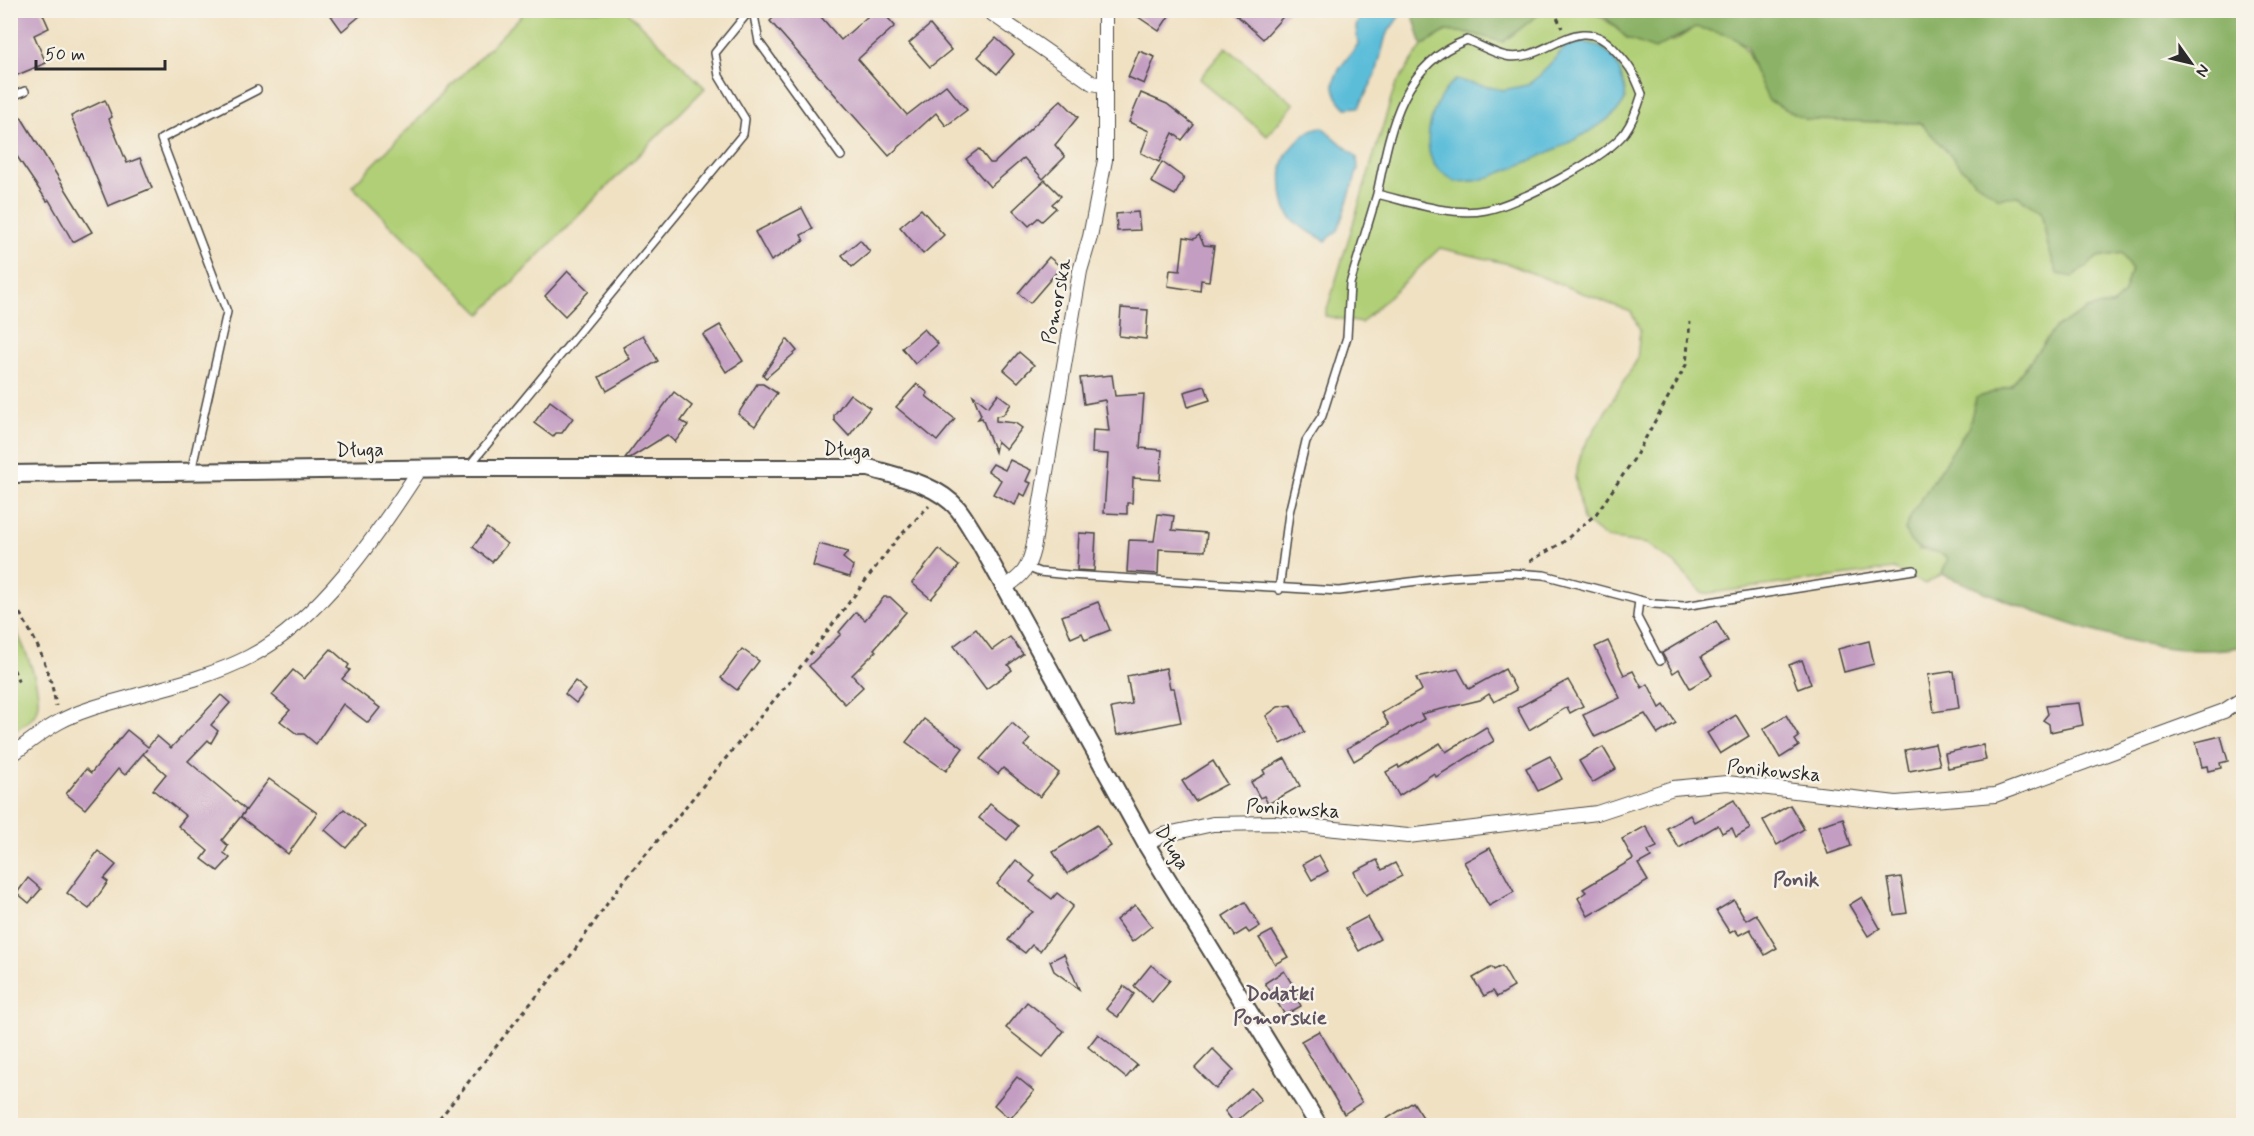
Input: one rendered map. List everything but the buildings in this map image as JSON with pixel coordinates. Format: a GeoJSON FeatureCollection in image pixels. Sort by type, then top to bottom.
{"type":"FeatureCollection","features":[{"type":"Feature","properties":{"kind":"street"},"geometry":{"type":"LineString","coordinates":[[987,10],[1092,83],[1103,85]]}},
{"type":"Feature","properties":{"kind":"street","name":"Pomorska"},"geometry":{"type":"LineString","coordinates":[[1029,568],[1080,271],[1099,197],[1106,141],[1103,85],[1105,10]]}},
{"type":"Feature","properties":{"kind":"street","name":"Długa"},"geometry":{"type":"LineString","coordinates":[[10,474],[467,468],[869,468],[914,481],[941,495],[957,508],[1005,586],[1146,844],[1319,1125]]}},
{"type":"Feature","properties":{"kind":"street"},"geometry":{"type":"LineString","coordinates":[[10,756],[59,722],[91,709],[198,678],[249,657],[282,636],[352,566],[378,534],[420,469]]}},
{"type":"Feature","properties":{"kind":"street"},"geometry":{"type":"LineString","coordinates":[[1005,586],[1020,578],[1029,568]]}},
{"type":"Feature","properties":{"kind":"street","name":"Ponikowska"},"geometry":{"type":"LineString","coordinates":[[1146,844],[1163,835],[1213,824],[1274,823],[1407,836],[1597,813],[1673,788],[1727,783],[1896,802],[1995,795],[2224,711],[2244,698]]}},
{"type":"Feature","properties":{"kind":"lane"},"geometry":{"type":"LineString","coordinates":[[752,10],[759,42],[841,156]]}},
{"type":"Feature","properties":{"kind":"lane"},"geometry":{"type":"LineString","coordinates":[[467,468],[743,134],[745,119],[719,76],[715,53],[752,10]]}},
{"type":"Feature","properties":{"kind":"lane"},"geometry":{"type":"LineString","coordinates":[[1279,590],[1289,513],[1306,441],[1322,416],[1347,337],[1350,284],[1377,194],[1387,144],[1405,93],[1429,61],[1449,47],[1467,40],[1507,56],[1525,55],[1567,38],[1588,33],[1603,37],[1632,67],[1642,94],[1625,133],[1602,154],[1540,189],[1486,210],[1441,209],[1377,194]]}},
{"type":"Feature","properties":{"kind":"lane"},"geometry":{"type":"LineString","coordinates":[[191,472],[227,312],[161,139],[257,90]]}},
{"type":"Feature","properties":{"kind":"lane"},"geometry":{"type":"LineString","coordinates":[[10,97],[25,91]]}},
{"type":"Feature","properties":{"kind":"lane"},"geometry":{"type":"LineString","coordinates":[[1029,568],[1039,572],[1069,575],[1279,590],[1338,591],[1449,577],[1511,573],[1544,575],[1654,604],[1684,606],[1914,570]]}},
{"type":"Feature","properties":{"kind":"lane"},"geometry":{"type":"LineString","coordinates":[[1639,600],[1637,617],[1660,661]]}},
{"type":"Feature","properties":{"kind":"path"},"geometry":{"type":"LineString","coordinates":[[1559,10],[1556,15],[1567,38]]}},
{"type":"Feature","properties":{"kind":"path"},"geometry":{"type":"LineString","coordinates":[[1511,573],[1562,543],[1596,514],[1634,459],[1686,365],[1689,322]]}},
{"type":"Feature","properties":{"kind":"path"},"geometry":{"type":"LineString","coordinates":[[434,1125],[569,958],[619,887],[789,682],[897,539],[941,495]]}},
{"type":"Feature","properties":{"kind":"path"},"geometry":{"type":"LineString","coordinates":[[10,598],[30,628],[53,684],[59,722]]}},
{"type":"Feature","properties":{"kind":"path"},"geometry":{"type":"LineString","coordinates":[[10,661],[18,680],[10,686]]}},
{"type":"Feature","properties":{"kind":"green space"},"geometry":{"type":"Polygon","coordinates":[[[1414,10],[1543,11],[1503,42],[1469,33],[1446,31],[1422,46],[1413,15],[1414,10]]]}},
{"type":"Feature","properties":{"kind":"green space"},"geometry":{"type":"Polygon","coordinates":[[[526,11],[627,11],[705,88],[481,314],[352,186],[526,11]]]}},
{"type":"Feature","properties":{"kind":"green space"},"geometry":{"type":"Polygon","coordinates":[[[1543,11],[1590,12],[1606,20],[1628,39],[1674,41],[1696,27],[1728,34],[1735,38],[1746,51],[1755,72],[1851,121],[1921,123],[1973,180],[2017,196],[2041,212],[2048,246],[2073,277],[2098,257],[2122,253],[2131,270],[2123,295],[2112,305],[2090,308],[2055,328],[2011,386],[1976,398],[1970,426],[1914,510],[1905,529],[1919,550],[1938,551],[1948,558],[1942,574],[1925,584],[1894,569],[1703,594],[1675,564],[1647,544],[1607,538],[1583,520],[1575,477],[1582,450],[1637,360],[1640,330],[1631,312],[1509,264],[1440,248],[1361,323],[1325,316],[1395,86],[1422,46],[1446,31],[1469,33],[1503,42],[1543,11]]]}},
{"type":"Feature","properties":{"kind":"green space"},"geometry":{"type":"Polygon","coordinates":[[[1592,11],[2243,11],[2243,646],[2209,650],[2171,648],[2131,641],[2050,617],[1942,574],[1948,558],[1912,544],[1905,529],[1914,510],[1969,426],[1976,398],[2011,386],[2055,328],[2090,308],[2112,305],[2123,295],[2131,270],[2122,253],[2098,257],[2073,277],[2057,274],[2041,212],[2018,196],[1999,198],[1973,180],[1921,123],[1807,120],[1769,101],[1755,72],[1747,47],[1731,36],[1696,27],[1655,49],[1628,39],[1604,16],[1592,11]]]}},
{"type":"Feature","properties":{"kind":"green space"},"geometry":{"type":"Polygon","coordinates":[[[1226,47],[1294,104],[1267,136],[1199,79],[1226,47]]]}},
{"type":"Feature","properties":{"kind":"green space"},"geometry":{"type":"Polygon","coordinates":[[[11,619],[32,668],[38,696],[37,708],[33,717],[11,733],[11,619]]]}},
{"type":"Feature","properties":{"kind":"water"},"geometry":{"type":"Polygon","coordinates":[[[1362,11],[1403,11],[1386,35],[1376,74],[1359,107],[1346,108],[1338,99],[1334,83],[1340,68],[1358,44],[1356,27],[1362,11]]]}},
{"type":"Feature","properties":{"kind":"water"},"geometry":{"type":"Polygon","coordinates":[[[1584,42],[1597,46],[1615,60],[1624,86],[1625,99],[1618,110],[1604,122],[1562,146],[1483,179],[1455,182],[1436,167],[1428,146],[1431,120],[1441,96],[1456,80],[1503,90],[1527,85],[1540,75],[1566,46],[1584,42]]]}},
{"type":"Feature","properties":{"kind":"water"},"geometry":{"type":"Polygon","coordinates":[[[1322,127],[1357,157],[1358,169],[1338,230],[1326,241],[1303,228],[1289,215],[1283,200],[1282,180],[1283,164],[1288,152],[1304,135],[1322,127]]]}},
{"type":"Feature","properties":{"kind":"district","name":"Ponik"},"geometry":{"type":"Point","coordinates":[1796,879]}},
{"type":"Feature","properties":{"kind":"district","name":"Dodatki Pomorskie"},"geometry":{"type":"Point","coordinates":[1280,1005]}}]}
